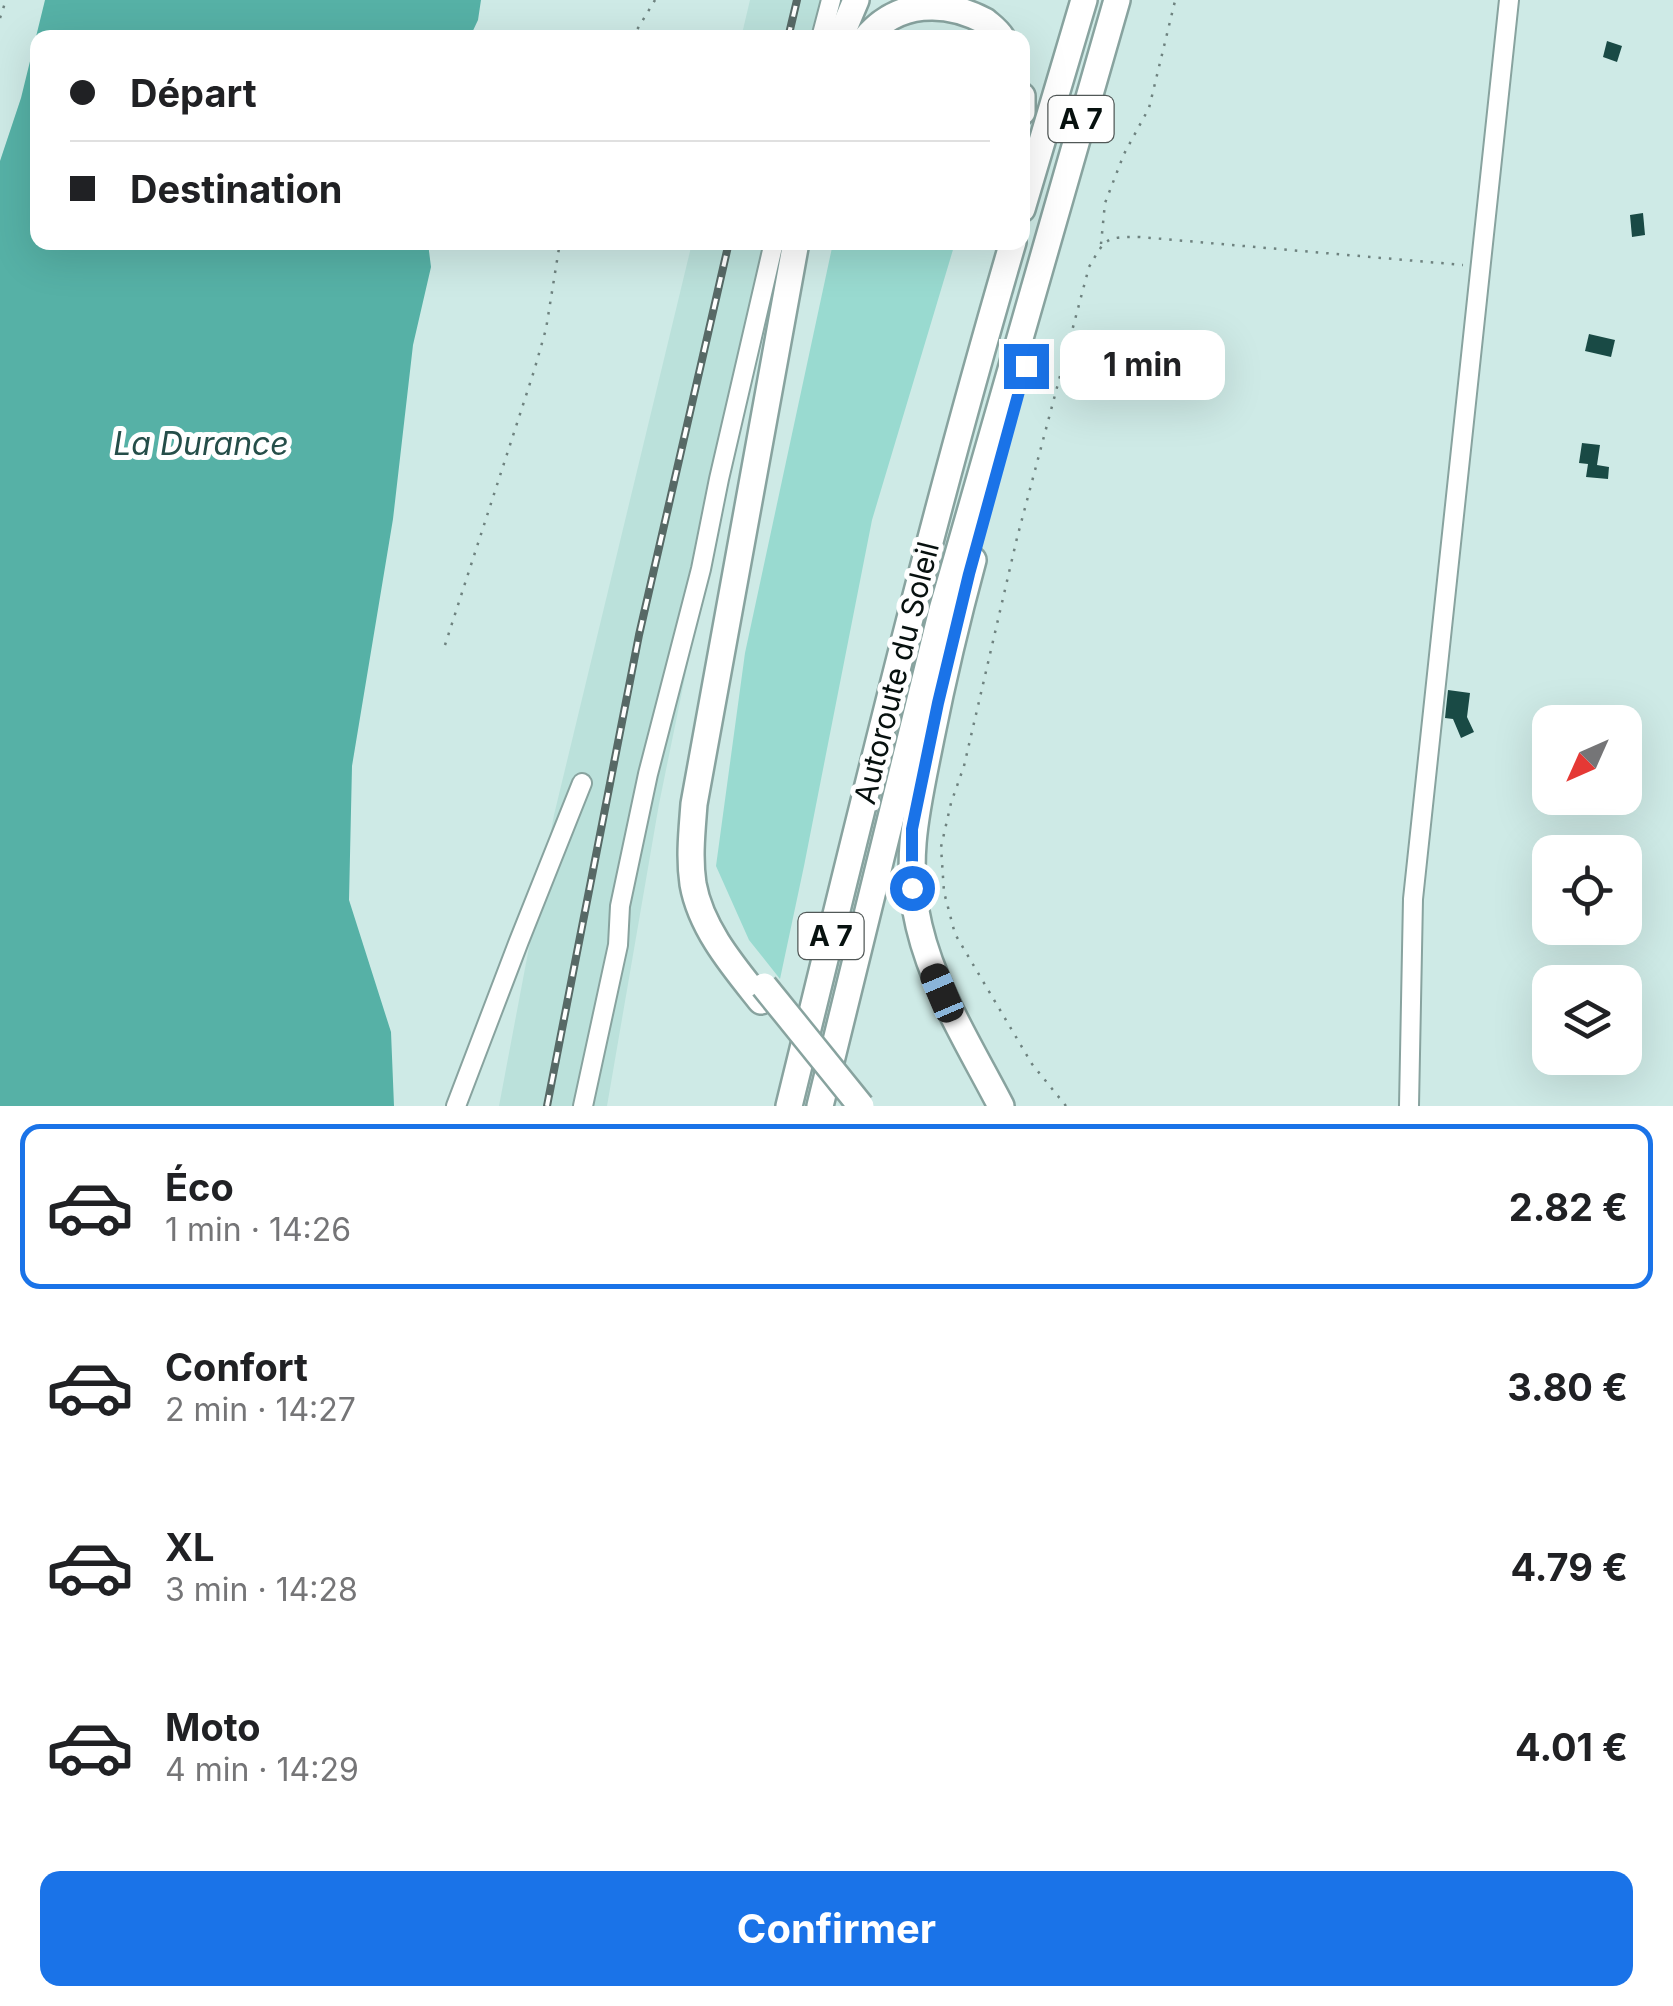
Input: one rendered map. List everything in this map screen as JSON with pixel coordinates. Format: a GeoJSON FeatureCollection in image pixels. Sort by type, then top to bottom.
{"type":"FeatureCollection","features":[{"type":"Feature","properties":{"kind":"highway"},"geometry":{"type":"LineString","coordinates":[[843,30],[856,0]]}},
{"type":"Feature","properties":{"kind":"highway"},"geometry":{"type":"LineString","coordinates":[[872,30],[913,4],[940,0],[970,10],[995,30]]}},
{"type":"Feature","properties":{"kind":"highway","name":"A 7"},"geometry":{"type":"LineString","coordinates":[[1030,181],[1084,0]]}},
{"type":"Feature","properties":{"kind":"highway","name":"Autoroute du Soleil"},"geometry":{"type":"LineString","coordinates":[[820,1106],[942,610],[1117,0]]}},
{"type":"Feature","properties":{"kind":"highway"},"geometry":{"type":"LineString","coordinates":[[1001,1106],[930,964],[912,888],[912,829],[965,593],[1026,366],[1047,239]]}},
{"type":"Feature","properties":{"kind":"highway"},"geometry":{"type":"LineString","coordinates":[[795,250],[694,804],[690,850],[694,888],[705,920],[722,949],[861,1106]]}},
{"type":"Feature","properties":{"kind":"highway"},"geometry":{"type":"LineString","coordinates":[[807,250],[702,842],[706,880],[716,915],[763,993],[845,1106]]}},
{"type":"Feature","properties":{"kind":"highway","name":"Autoroute du Soleil"},"geometry":{"type":"LineString","coordinates":[[789,1106],[872,766],[1008,250]]}},
{"type":"Feature","properties":{"kind":"street"},"geometry":{"type":"LineString","coordinates":[[823,30],[831,0]]}},
{"type":"Feature","properties":{"kind":"street"},"geometry":{"type":"LineString","coordinates":[[1410,1106],[1413,899],[1509,0]]}},
{"type":"Feature","properties":{"kind":"street"},"geometry":{"type":"LineString","coordinates":[[583,1106],[618,945],[620,906],[648,774],[701,569],[772,250]]}},
{"type":"Feature","properties":{"kind":"street"},"geometry":{"type":"LineString","coordinates":[[456,1106],[582,783]]}},
{"type":"Feature","properties":{"kind":"path"},"geometry":{"type":"LineString","coordinates":[[0,18],[6,0]]}},
{"type":"Feature","properties":{"kind":"path"},"geometry":{"type":"LineString","coordinates":[[637,30],[655,0]]}},
{"type":"Feature","properties":{"kind":"path"},"geometry":{"type":"LineString","coordinates":[[1101,246],[1105,203],[1124,154],[1149,108],[1176,1]]}},
{"type":"Feature","properties":{"kind":"path"},"geometry":{"type":"LineString","coordinates":[[1066,1106],[1032,1064],[955,934],[944,892],[941,846],[1089,267],[1101,246],[1113,237],[1481,266]]}},
{"type":"Feature","properties":{"kind":"path"},"geometry":{"type":"LineString","coordinates":[[446,645],[542,343],[559,250]]}},
{"type":"Feature","properties":{"kind":"shaded area"},"geometry":{"type":"Polygon","coordinates":[[[750,0],[824,0],[818,30],[743,30],[750,0]]]}},
{"type":"Feature","properties":{"kind":"shaded area"},"geometry":{"type":"Polygon","coordinates":[[[690,250],[773,250],[659,804],[607,1106],[499,1106],[554,815],[690,250]]]}},
{"type":"Feature","properties":{"kind":"shaded area"},"geometry":{"type":"Polygon","coordinates":[[[831,250],[953,250],[872,520],[780,979],[749,940],[716,866],[745,653],[831,250]]]}},
{"type":"Feature","properties":{"kind":"water","name":"La Durance"},"geometry":{"type":"Polygon","coordinates":[[[45,0],[481,0],[473,30],[38,30],[45,0]]]}},
{"type":"Feature","properties":{"kind":"water","name":"La Durance"},"geometry":{"type":"Polygon","coordinates":[[[30,61],[30,250],[429,250],[431,267],[413,345],[393,519],[352,766],[349,900],[391,1032],[394,1106],[0,1106],[0,161],[30,61]]]}},
{"type":"Feature","properties":{"kind":"building"},"geometry":{"type":"Polygon","coordinates":[[[1607,41],[1622,46],[1617,62],[1603,57],[1607,41]]]}},
{"type":"Feature","properties":{"kind":"building"},"geometry":{"type":"Polygon","coordinates":[[[1643,213],[1645,235],[1632,237],[1630,215],[1643,213]]]}},
{"type":"Feature","properties":{"kind":"building"},"geometry":{"type":"Polygon","coordinates":[[[1589,334],[1615,340],[1611,357],[1585,351],[1589,334]]]}},
{"type":"Feature","properties":{"kind":"building"},"geometry":{"type":"Polygon","coordinates":[[[1582,443],[1600,445],[1597,465],[1609,467],[1608,479],[1586,477],[1588,464],[1579,463],[1582,443]]]}},
{"type":"Feature","properties":{"kind":"building"},"geometry":{"type":"Polygon","coordinates":[[[1448,690],[1470,693],[1467,717],[1474,732],[1461,738],[1453,719],[1445,718],[1448,690]]]}},
{"type":"Feature","properties":{"kind":"railway"},"geometry":{"type":"LineString","coordinates":[[790,30],[797,0]]}},
{"type":"Feature","properties":{"kind":"railway"},"geometry":{"type":"LineString","coordinates":[[547,1106],[639,635],[727,250]]}},
{"type":"Feature","properties":{"kind":"route"},"geometry":{"type":"LineString","coordinates":[[912,888],[912,829],[938,703],[1026,366]]}}]}
